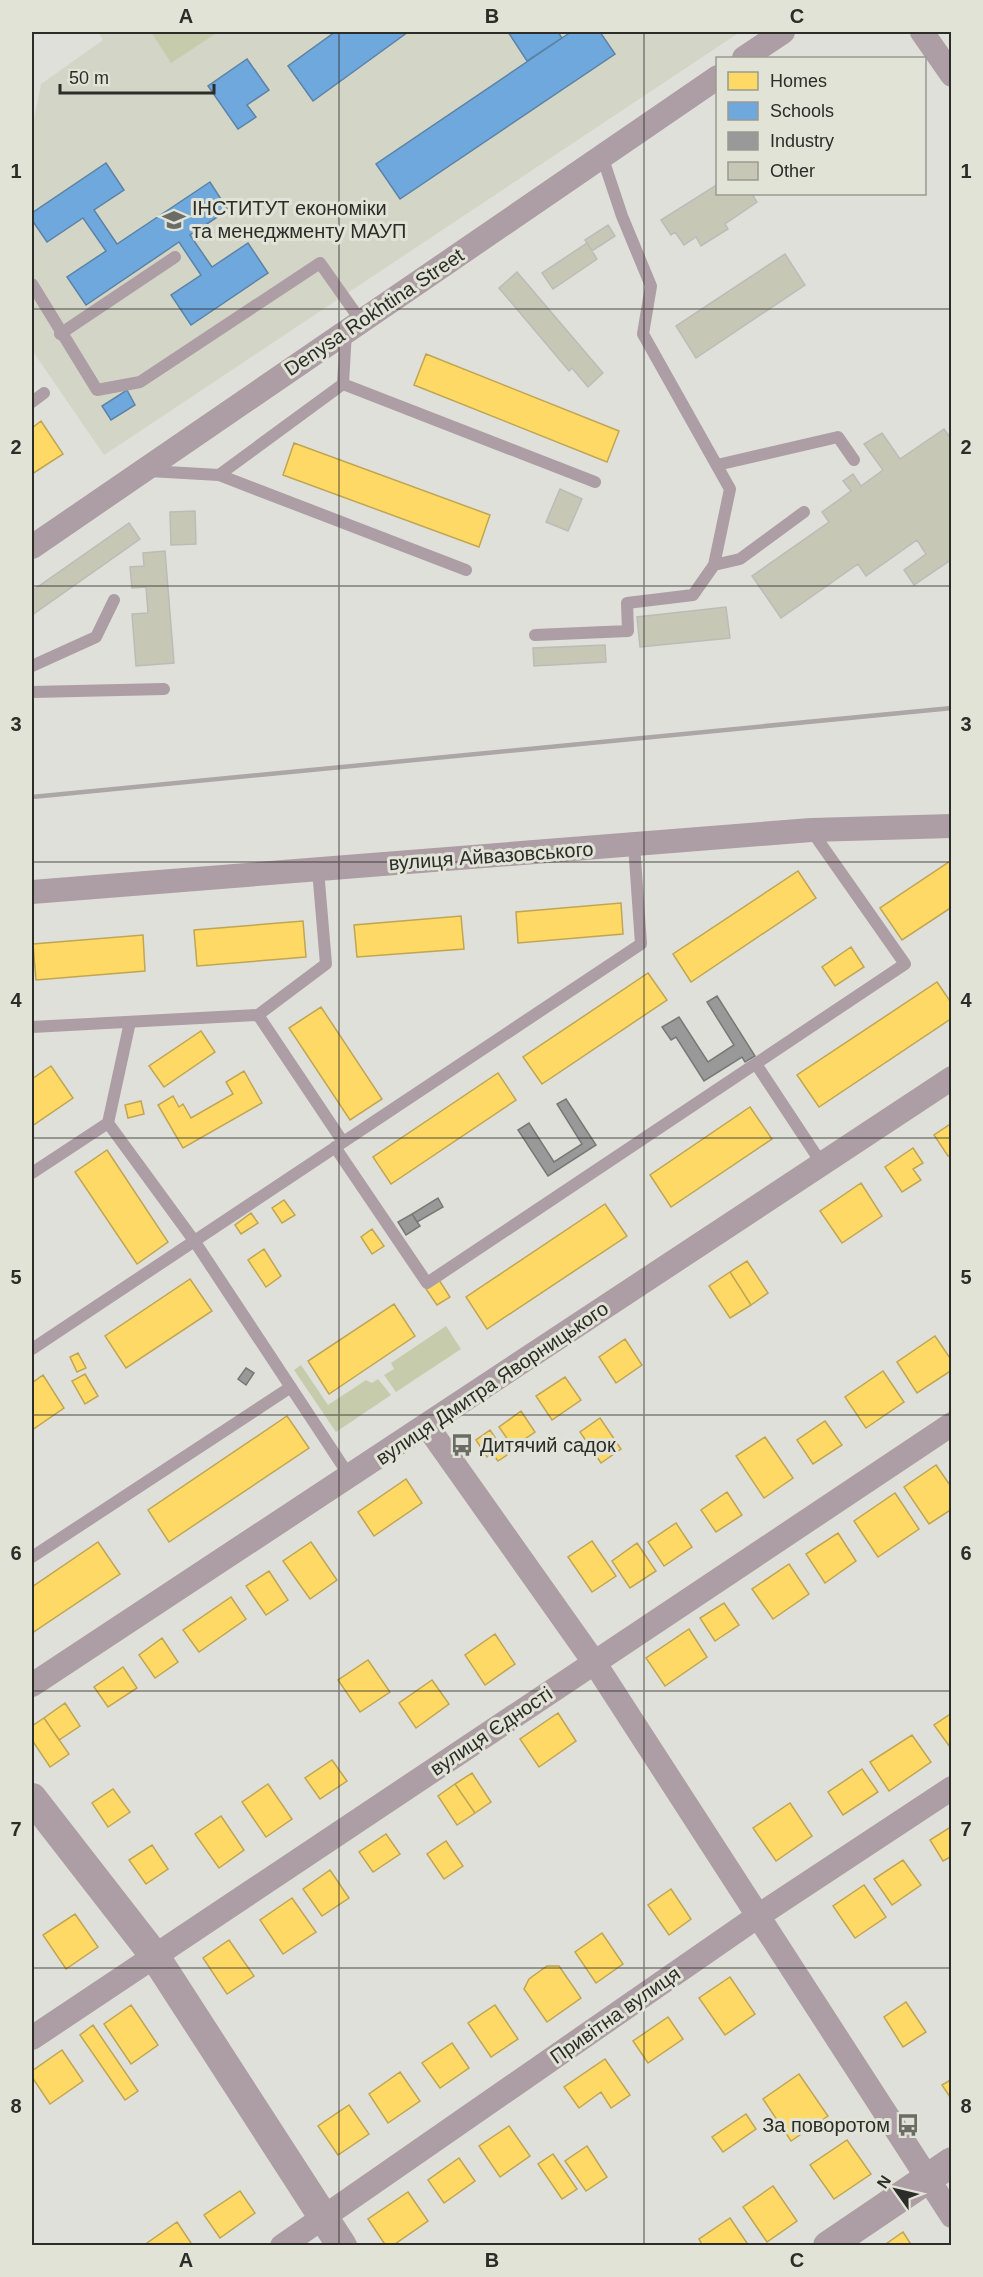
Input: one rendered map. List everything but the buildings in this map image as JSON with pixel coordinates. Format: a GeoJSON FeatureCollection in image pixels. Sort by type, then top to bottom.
{"type":"FeatureCollection","features":[{"type":"Feature","properties":{"kind":"street"},"geometry":{"type":"LineString","coordinates":[[746,57],[783,32]]}},
{"type":"Feature","properties":{"kind":"street"},"geometry":{"type":"LineString","coordinates":[[922,32],[951,75]]}},
{"type":"Feature","properties":{"kind":"street","name":"Denysa Rokhtina Street"},"geometry":{"type":"LineString","coordinates":[[32,547],[716,78]]}},
{"type":"Feature","properties":{"kind":"street","name":"вулиця Айвазовського"},"geometry":{"type":"LineString","coordinates":[[32,892],[811,830],[951,826]]}},
{"type":"Feature","properties":{"kind":"street","name":"вулиця Дмитра Яворницького"},"geometry":{"type":"LineString","coordinates":[[32,1685],[951,1078]]}},
{"type":"Feature","properties":{"kind":"street","name":"вулиця Єдності"},"geometry":{"type":"LineString","coordinates":[[32,2038],[951,1424]]}},
{"type":"Feature","properties":{"kind":"street"},"geometry":{"type":"LineString","coordinates":[[427,1426],[594,1662],[951,2216]]}},
{"type":"Feature","properties":{"kind":"street","name":"Привітна вулиця"},"geometry":{"type":"LineString","coordinates":[[282,2246],[758,1916],[951,1788]]}},
{"type":"Feature","properties":{"kind":"street"},"geometry":{"type":"LineString","coordinates":[[32,1798],[154,1955],[342,2246]]}},
{"type":"Feature","properties":{"kind":"street"},"geometry":{"type":"LineString","coordinates":[[828,2246],[951,2162]]}},
{"type":"Feature","properties":{"kind":"lane"},"geometry":{"type":"LineString","coordinates":[[535,635],[628,631],[627,603],[693,595],[714,565],[730,489],[643,334],[651,286],[622,216],[602,156]]}},
{"type":"Feature","properties":{"kind":"lane"},"geometry":{"type":"LineString","coordinates":[[60,334],[175,257]]}},
{"type":"Feature","properties":{"kind":"lane"},"geometry":{"type":"LineString","coordinates":[[32,284],[60,334],[97,390],[140,382],[320,263],[353,326],[344,384],[219,475]]}},
{"type":"Feature","properties":{"kind":"lane"},"geometry":{"type":"LineString","coordinates":[[344,384],[595,482]]}},
{"type":"Feature","properties":{"kind":"lane"},"geometry":{"type":"LineString","coordinates":[[32,402],[44,393]]}},
{"type":"Feature","properties":{"kind":"lane"},"geometry":{"type":"LineString","coordinates":[[717,465],[838,437],[854,460]]}},
{"type":"Feature","properties":{"kind":"lane"},"geometry":{"type":"LineString","coordinates":[[142,471],[219,475],[466,570]]}},
{"type":"Feature","properties":{"kind":"lane"},"geometry":{"type":"LineString","coordinates":[[714,565],[740,559],[804,512]]}},
{"type":"Feature","properties":{"kind":"lane"},"geometry":{"type":"LineString","coordinates":[[32,666],[96,637],[114,600]]}},
{"type":"Feature","properties":{"kind":"lane"},"geometry":{"type":"LineString","coordinates":[[32,692],[164,689]]}},
{"type":"Feature","properties":{"kind":"lane"},"geometry":{"type":"LineString","coordinates":[[258,1015],[427,1283],[905,964],[811,830]]}},
{"type":"Feature","properties":{"kind":"lane"},"geometry":{"type":"LineString","coordinates":[[32,1349],[641,944],[633,845]]}},
{"type":"Feature","properties":{"kind":"lane"},"geometry":{"type":"LineString","coordinates":[[32,1027],[258,1015],[326,964],[318,870]]}},
{"type":"Feature","properties":{"kind":"lane"},"geometry":{"type":"LineString","coordinates":[[32,1173],[108,1124],[130,1022]]}},
{"type":"Feature","properties":{"kind":"lane"},"geometry":{"type":"LineString","coordinates":[[756,1064],[822,1164]]}},
{"type":"Feature","properties":{"kind":"lane"},"geometry":{"type":"LineString","coordinates":[[108,1124],[195,1242],[350,1477]]}},
{"type":"Feature","properties":{"kind":"lane"},"geometry":{"type":"LineString","coordinates":[[32,1557],[291,1387]]}},
{"type":"Feature","properties":{"kind":"shaded area"},"geometry":{"type":"Polygon","coordinates":[[[98,32],[740,32],[104,455],[32,350],[32,129],[41,84],[103,40],[98,32]]]}},
{"type":"Feature","properties":{"kind":"green space"},"geometry":{"type":"Polygon","coordinates":[[[151,32],[218,32],[171,63],[151,32]]]}},
{"type":"Feature","properties":{"kind":"green space"},"geometry":{"type":"Polygon","coordinates":[[[446,1326],[461,1349],[396,1392],[384,1375],[394,1369],[391,1363],[446,1326]]]}},
{"type":"Feature","properties":{"kind":"green space"},"geometry":{"type":"Polygon","coordinates":[[[301,1365],[328,1405],[366,1380],[372,1383],[378,1379],[391,1395],[336,1432],[294,1370],[301,1365]]]}},
{"type":"Feature","properties":{"kind":"railway"},"geometry":{"type":"LineString","coordinates":[[32,797],[952,708]]}},
{"type":"Feature","properties":{"kind":"place","name":"ІНСТИТУТ економіки та менеджменту МАУП"},"geometry":{"type":"Point","coordinates":[174,220]}},
{"type":"Feature","properties":{"kind":"place","name":"Дитячий садок"},"geometry":{"type":"Point","coordinates":[462,1445]}},
{"type":"Feature","properties":{"kind":"place","name":"За поворотом"},"geometry":{"type":"Point","coordinates":[908,2125]}}]}
